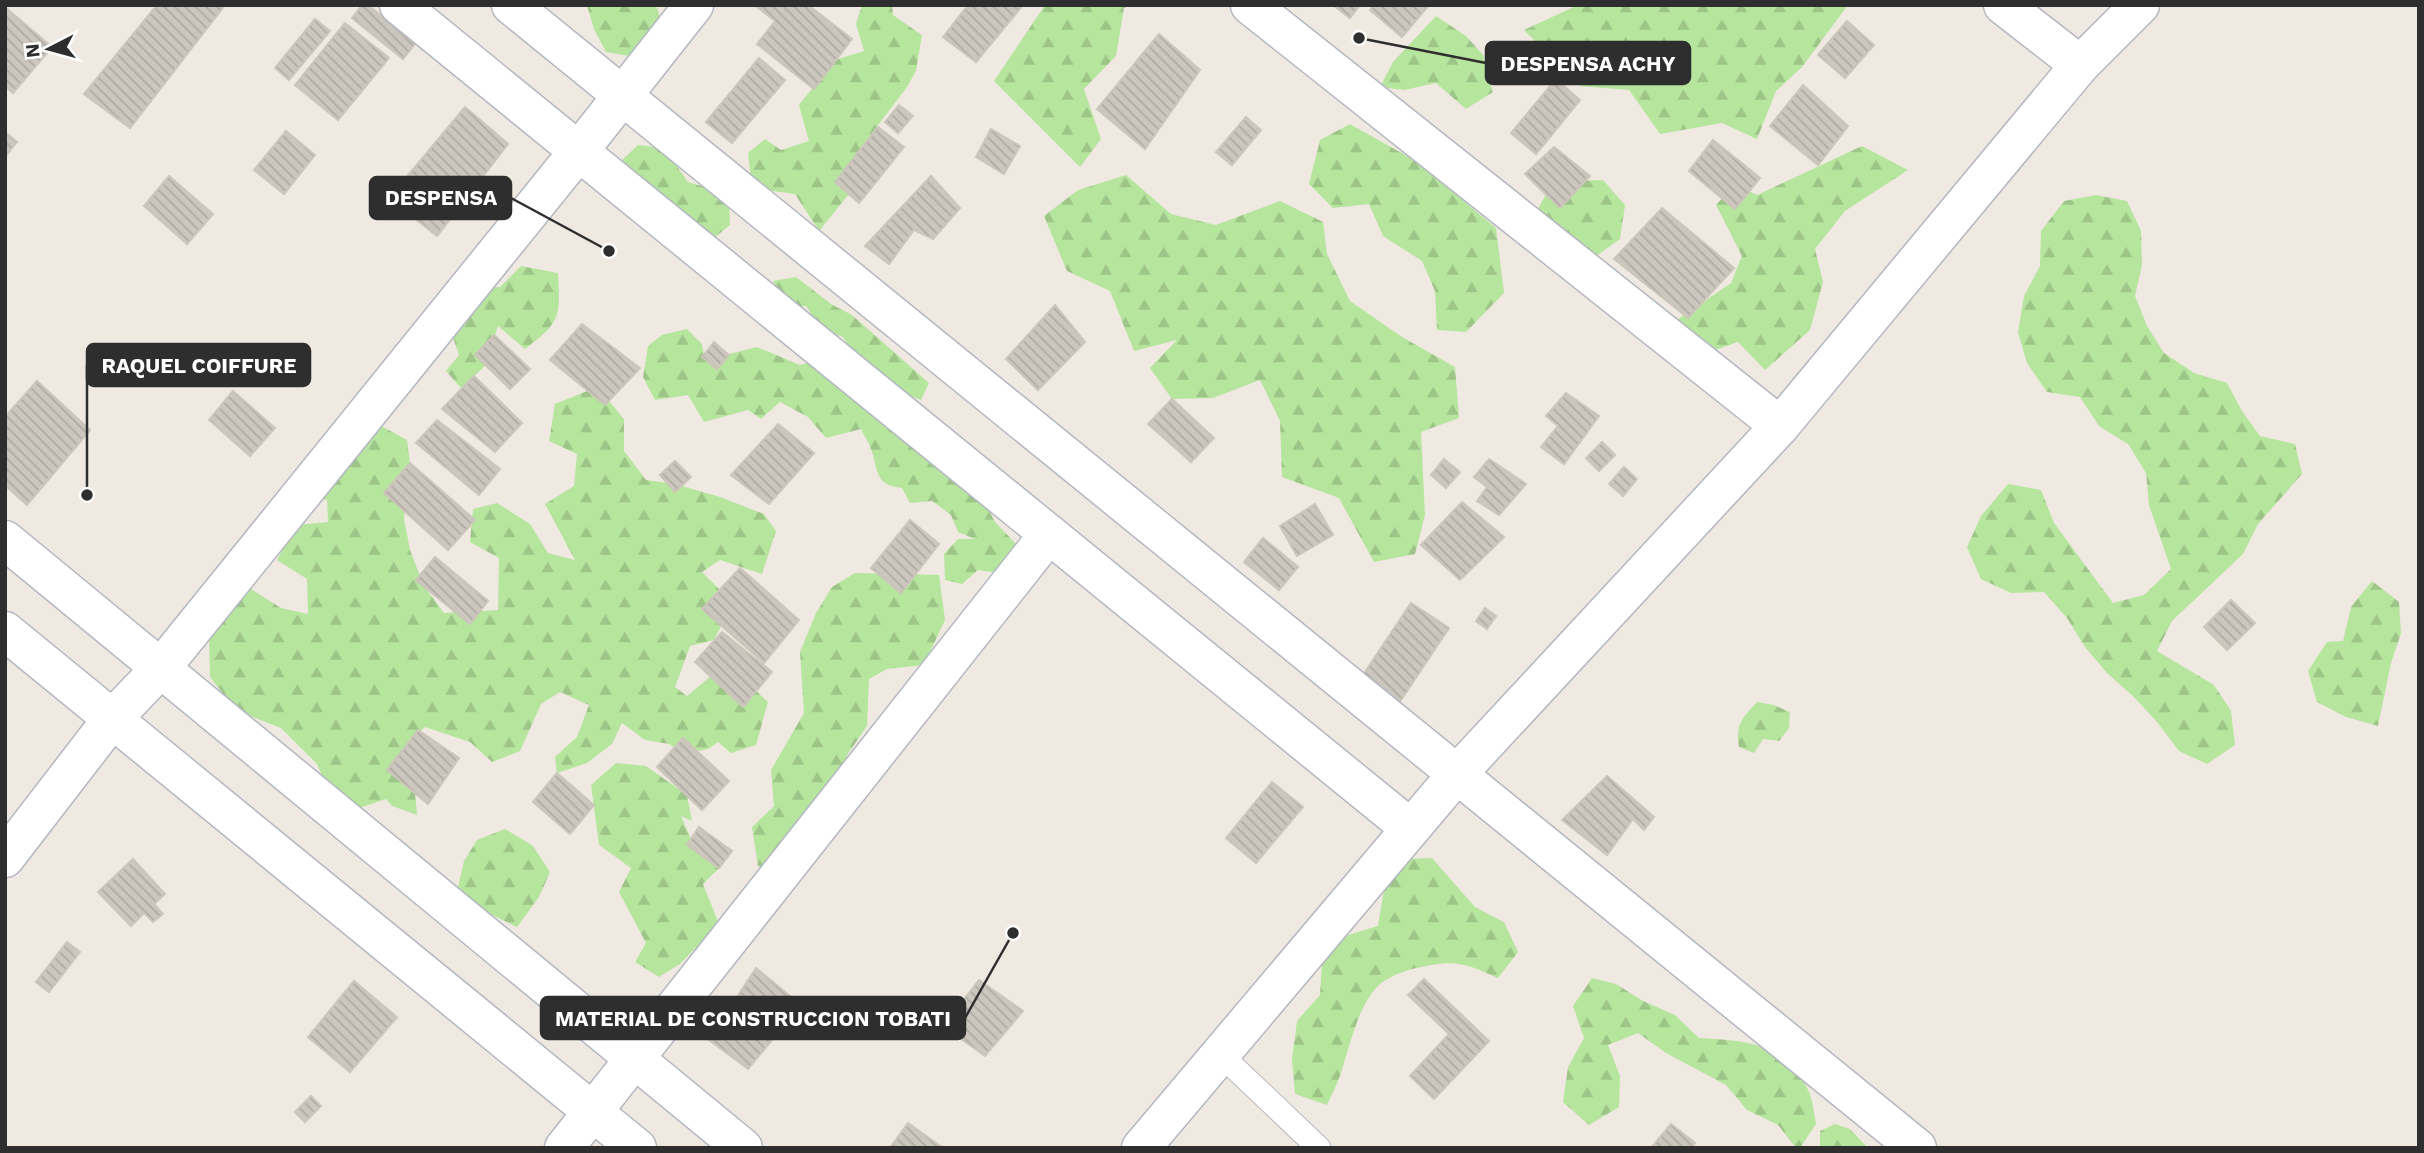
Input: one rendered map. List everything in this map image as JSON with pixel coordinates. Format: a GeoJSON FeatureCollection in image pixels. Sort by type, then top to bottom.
{"type":"FeatureCollection","features":[{"type":"Feature","properties":{"kind":"street"},"geometry":{"type":"LineString","coordinates":[[398,5],[1410,828]]}},
{"type":"Feature","properties":{"kind":"street"},"geometry":{"type":"LineString","coordinates":[[511,5],[1917,1148]]}},
{"type":"Feature","properties":{"kind":"street"},"geometry":{"type":"LineString","coordinates":[[5,858],[112,719],[161,668],[694,5]]}},
{"type":"Feature","properties":{"kind":"street"},"geometry":{"type":"LineString","coordinates":[[1250,5],[1780,426]]}},
{"type":"Feature","properties":{"kind":"street"},"geometry":{"type":"LineString","coordinates":[[2003,5],[2080,65]]}},
{"type":"Feature","properties":{"kind":"street"},"geometry":{"type":"LineString","coordinates":[[1141,1148],[1457,774],[1780,426],[2080,65],[2140,5]]}},
{"type":"Feature","properties":{"kind":"street"},"geometry":{"type":"LineString","coordinates":[[565,1148],[1049,534]]}},
{"type":"Feature","properties":{"kind":"street"},"geometry":{"type":"LineString","coordinates":[[5,540],[743,1148]]}},
{"type":"Feature","properties":{"kind":"street"},"geometry":{"type":"LineString","coordinates":[[5,631],[637,1148]]}},
{"type":"Feature","properties":{"kind":"lane"},"geometry":{"type":"LineString","coordinates":[[1220,1054],[1319,1148]]}},
{"type":"Feature","properties":{"kind":"green space"},"geometry":{"type":"Polygon","coordinates":[[[587,5],[656,5],[663,27],[630,56],[606,52],[594,29],[587,5]]]}},
{"type":"Feature","properties":{"kind":"green space"},"geometry":{"type":"Polygon","coordinates":[[[862,5],[892,5],[893,15],[922,35],[916,71],[866,141],[849,194],[819,231],[795,194],[752,188],[748,153],[765,139],[781,150],[809,141],[799,105],[835,60],[864,51],[856,24],[862,5]]]}},
{"type":"Feature","properties":{"kind":"green space"},"geometry":{"type":"Polygon","coordinates":[[[1045,5],[1131,5],[1124,8],[1116,56],[1084,89],[1101,139],[1080,167],[994,81],[1045,5]]]}},
{"type":"Feature","properties":{"kind":"green space"},"geometry":{"type":"Polygon","coordinates":[[[1578,5],[1848,5],[1802,67],[1776,91],[1757,139],[1722,123],[1660,134],[1629,90],[1579,86],[1524,30],[1578,5]]]}},
{"type":"Feature","properties":{"kind":"green space"},"geometry":{"type":"Polygon","coordinates":[[[1436,16],[1466,36],[1483,55],[1493,92],[1466,109],[1436,83],[1404,90],[1380,87],[1393,62],[1436,16]]]}},
{"type":"Feature","properties":{"kind":"green space"},"geometry":{"type":"Polygon","coordinates":[[[1350,124],[1414,160],[1496,228],[1504,293],[1466,332],[1437,330],[1435,291],[1422,261],[1383,236],[1369,204],[1333,208],[1309,184],[1320,140],[1350,124]]]}},
{"type":"Feature","properties":{"kind":"green space"},"geometry":{"type":"Polygon","coordinates":[[[638,145],[664,148],[688,182],[708,188],[729,206],[730,225],[714,238],[621,161],[638,145]]]}},
{"type":"Feature","properties":{"kind":"green space"},"geometry":{"type":"Polygon","coordinates":[[[1862,146],[1908,170],[1845,211],[1815,249],[1823,282],[1810,330],[1765,370],[1738,342],[1701,355],[1671,324],[1731,283],[1742,256],[1716,205],[1735,184],[1757,195],[1862,146]]]}},
{"type":"Feature","properties":{"kind":"green space"},"geometry":{"type":"Polygon","coordinates":[[[1126,175],[1171,214],[1216,225],[1280,201],[1323,222],[1327,254],[1350,301],[1402,337],[1455,367],[1459,418],[1421,432],[1425,515],[1415,554],[1374,562],[1339,498],[1282,477],[1280,421],[1260,380],[1213,398],[1172,399],[1150,368],[1177,340],[1134,351],[1110,291],[1067,271],[1044,216],[1078,190],[1126,175]]]}},
{"type":"Feature","properties":{"kind":"green space"},"geometry":{"type":"Polygon","coordinates":[[[1603,180],[1625,205],[1620,239],[1585,264],[1534,217],[1552,182],[1603,180]]]}},
{"type":"Feature","properties":{"kind":"green space"},"geometry":{"type":"Polygon","coordinates":[[[2096,195],[2127,201],[2141,231],[2142,265],[2135,296],[2147,326],[2164,353],[2194,373],[2227,383],[2260,436],[2295,444],[2302,474],[2258,524],[2243,554],[2172,621],[2157,651],[2214,685],[2231,711],[2235,745],[2207,764],[2179,751],[2134,697],[2107,673],[2085,647],[2067,618],[2044,592],[2011,593],[1981,579],[1967,547],[1981,516],[2008,484],[2041,490],[2054,523],[2113,603],[2144,595],[2171,569],[2149,505],[2146,473],[2128,444],[2099,426],[2080,397],[2047,392],[2027,363],[2018,332],[2024,296],[2040,266],[2041,231],[2064,201],[2096,195]]]}},
{"type":"Feature","properties":{"kind":"green space"},"geometry":{"type":"Polygon","coordinates":[[[521,266],[558,273],[559,300],[556,317],[546,332],[525,349],[498,326],[486,365],[461,388],[446,371],[459,355],[447,320],[478,288],[500,287],[521,266]]]}},
{"type":"Feature","properties":{"kind":"green space"},"geometry":{"type":"Polygon","coordinates":[[[796,277],[831,304],[852,315],[929,383],[921,400],[901,392],[883,374],[857,360],[843,337],[821,329],[806,306],[788,307],[773,281],[796,277]]]}},
{"type":"Feature","properties":{"kind":"green space"},"geometry":{"type":"Polygon","coordinates":[[[687,329],[702,344],[705,360],[757,347],[800,365],[823,359],[981,496],[995,522],[1021,549],[997,573],[978,570],[962,584],[945,580],[944,554],[958,539],[975,539],[958,532],[951,515],[932,501],[910,503],[902,488],[886,484],[879,476],[870,446],[861,429],[826,438],[808,417],[780,402],[761,419],[748,410],[704,422],[688,395],[655,400],[643,377],[648,346],[662,335],[687,329]]]}},
{"type":"Feature","properties":{"kind":"green space"},"geometry":{"type":"Polygon","coordinates":[[[597,387],[624,419],[624,451],[646,480],[675,484],[764,514],[776,531],[762,574],[720,560],[702,572],[724,594],[729,610],[714,640],[690,646],[675,687],[687,696],[711,676],[740,676],[768,702],[756,745],[731,753],[718,742],[708,749],[685,754],[669,744],[645,740],[622,723],[612,744],[587,763],[557,773],[555,757],[577,737],[589,705],[560,692],[541,704],[520,751],[492,762],[470,742],[425,727],[396,759],[402,783],[415,793],[417,815],[392,806],[386,799],[353,810],[330,794],[317,764],[281,728],[237,711],[210,677],[209,634],[218,614],[251,589],[281,608],[308,614],[307,579],[277,560],[296,525],[328,522],[327,499],[311,504],[374,422],[407,440],[410,463],[404,519],[410,550],[424,586],[444,613],[498,610],[499,558],[470,542],[473,509],[497,503],[530,524],[548,553],[575,560],[545,504],[574,486],[577,454],[549,441],[555,404],[597,387]]]}},
{"type":"Feature","properties":{"kind":"green space"},"geometry":{"type":"Polygon","coordinates":[[[855,573],[939,575],[945,620],[924,665],[887,669],[869,679],[867,726],[847,755],[840,796],[804,872],[758,866],[752,827],[774,806],[771,770],[804,713],[800,652],[816,613],[832,587],[855,573]]]}},
{"type":"Feature","properties":{"kind":"green space"},"geometry":{"type":"Polygon","coordinates":[[[2372,581],[2399,602],[2401,633],[2391,663],[2378,726],[2346,717],[2317,702],[2308,671],[2327,642],[2343,641],[2351,607],[2372,581]]]}},
{"type":"Feature","properties":{"kind":"green space"},"geometry":{"type":"Polygon","coordinates":[[[1757,702],[1790,712],[1789,728],[1779,741],[1763,739],[1754,753],[1739,747],[1738,733],[1744,717],[1757,702]]]}},
{"type":"Feature","properties":{"kind":"green space"},"geometry":{"type":"Polygon","coordinates":[[[616,763],[646,766],[687,795],[692,821],[681,816],[697,853],[719,868],[703,884],[719,924],[680,964],[659,977],[635,962],[646,943],[619,892],[631,868],[599,845],[591,785],[616,763]]]}},
{"type":"Feature","properties":{"kind":"green space"},"geometry":{"type":"Polygon","coordinates":[[[505,829],[533,846],[550,872],[539,897],[517,927],[486,912],[458,887],[464,861],[477,840],[505,829]]]}},
{"type":"Feature","properties":{"kind":"green space"},"geometry":{"type":"Polygon","coordinates":[[[1432,858],[1475,907],[1504,922],[1518,952],[1498,978],[1469,966],[1443,963],[1410,970],[1386,980],[1377,987],[1364,1006],[1327,1105],[1295,1094],[1292,1059],[1297,1021],[1320,995],[1322,963],[1345,936],[1378,926],[1384,890],[1400,859],[1432,858]]]}},
{"type":"Feature","properties":{"kind":"green space"},"geometry":{"type":"Polygon","coordinates":[[[1592,978],[1616,984],[1643,1001],[1675,1015],[1699,1038],[1749,1043],[1777,1054],[1789,1063],[1800,1075],[1809,1092],[1816,1124],[1800,1148],[1796,1148],[1778,1125],[1747,1110],[1726,1085],[1666,1053],[1638,1033],[1608,1045],[1620,1076],[1619,1107],[1589,1125],[1563,1102],[1568,1067],[1584,1038],[1573,1006],[1592,978]]]}},
{"type":"Feature","properties":{"kind":"green space"},"geometry":{"type":"Polygon","coordinates":[[[1835,1124],[1850,1129],[1868,1148],[1820,1148],[1820,1131],[1835,1124]]]}},
{"type":"Feature","properties":{"kind":"building"},"geometry":{"type":"Polygon","coordinates":[[[157,5],[225,5],[130,128],[84,94],[157,5]]]}},
{"type":"Feature","properties":{"kind":"building"},"geometry":{"type":"Polygon","coordinates":[[[362,5],[368,5],[415,44],[403,59],[352,18],[362,5]]]}},
{"type":"Feature","properties":{"kind":"building"},"geometry":{"type":"Polygon","coordinates":[[[808,5],[852,39],[814,89],[757,44],[775,21],[757,7],[808,5]]]}},
{"type":"Feature","properties":{"kind":"building"},"geometry":{"type":"Polygon","coordinates":[[[968,5],[1023,5],[976,62],[943,37],[968,5]]]}},
{"type":"Feature","properties":{"kind":"building"},"geometry":{"type":"Polygon","coordinates":[[[1333,5],[1360,5],[1350,18],[1333,5]]]}},
{"type":"Feature","properties":{"kind":"building"},"geometry":{"type":"Polygon","coordinates":[[[1374,5],[1429,5],[1402,37],[1370,10],[1374,5]]]}},
{"type":"Feature","properties":{"kind":"building"},"geometry":{"type":"Polygon","coordinates":[[[5,7],[52,47],[13,93],[5,86],[5,7]]]}},
{"type":"Feature","properties":{"kind":"building"},"geometry":{"type":"Polygon","coordinates":[[[315,19],[330,31],[289,80],[275,68],[315,19]]]}},
{"type":"Feature","properties":{"kind":"building"},"geometry":{"type":"Polygon","coordinates":[[[1847,21],[1874,45],[1845,78],[1818,55],[1847,21]]]}},
{"type":"Feature","properties":{"kind":"building"},"geometry":{"type":"Polygon","coordinates":[[[345,23],[389,58],[338,120],[295,85],[345,23]]]}},
{"type":"Feature","properties":{"kind":"building"},"geometry":{"type":"Polygon","coordinates":[[[1159,34],[1200,70],[1145,149],[1097,109],[1159,34]]]}},
{"type":"Feature","properties":{"kind":"building"},"geometry":{"type":"Polygon","coordinates":[[[759,58],[785,80],[732,143],[706,122],[759,58]]]}},
{"type":"Feature","properties":{"kind":"building"},"geometry":{"type":"Polygon","coordinates":[[[1556,79],[1580,100],[1536,154],[1511,133],[1556,79]]]}},
{"type":"Feature","properties":{"kind":"building"},"geometry":{"type":"Polygon","coordinates":[[[1803,85],[1848,126],[1818,165],[1770,126],[1803,85]]]}},
{"type":"Feature","properties":{"kind":"building"},"geometry":{"type":"Polygon","coordinates":[[[899,105],[913,116],[898,133],[885,122],[899,105]]]}},
{"type":"Feature","properties":{"kind":"building"},"geometry":{"type":"Polygon","coordinates":[[[465,107],[508,144],[437,236],[389,198],[465,107]]]}},
{"type":"Feature","properties":{"kind":"building"},"geometry":{"type":"Polygon","coordinates":[[[1246,117],[1261,130],[1232,165],[1216,152],[1246,117]]]}},
{"type":"Feature","properties":{"kind":"building"},"geometry":{"type":"Polygon","coordinates":[[[878,127],[904,147],[859,203],[835,182],[878,127]]]}},
{"type":"Feature","properties":{"kind":"building"},"geometry":{"type":"Polygon","coordinates":[[[991,129],[1020,146],[1004,174],[976,157],[991,129]]]}},
{"type":"Feature","properties":{"kind":"building"},"geometry":{"type":"Polygon","coordinates":[[[286,131],[315,155],[284,194],[254,170],[286,131]]]}},
{"type":"Feature","properties":{"kind":"building"},"geometry":{"type":"Polygon","coordinates":[[[5,132],[17,142],[5,157],[5,132]]]}},
{"type":"Feature","properties":{"kind":"building"},"geometry":{"type":"Polygon","coordinates":[[[1713,140],[1760,178],[1735,209],[1689,171],[1713,140]]]}},
{"type":"Feature","properties":{"kind":"building"},"geometry":{"type":"Polygon","coordinates":[[[1554,147],[1590,176],[1560,208],[1525,174],[1554,147]]]}},
{"type":"Feature","properties":{"kind":"building"},"geometry":{"type":"Polygon","coordinates":[[[169,176],[213,214],[187,244],[144,206],[169,176]]]}},
{"type":"Feature","properties":{"kind":"building"},"geometry":{"type":"Polygon","coordinates":[[[931,176],[960,208],[933,239],[914,230],[889,264],[865,246],[931,176]]]}},
{"type":"Feature","properties":{"kind":"building"},"geometry":{"type":"Polygon","coordinates":[[[1662,208],[1734,268],[1688,318],[1614,259],[1662,208]]]}},
{"type":"Feature","properties":{"kind":"building"},"geometry":{"type":"Polygon","coordinates":[[[1055,305],[1085,342],[1038,390],[1006,359],[1055,305]]]}},
{"type":"Feature","properties":{"kind":"building"},"geometry":{"type":"Polygon","coordinates":[[[582,324],[640,368],[605,405],[550,360],[582,324]]]}},
{"type":"Feature","properties":{"kind":"building"},"geometry":{"type":"Polygon","coordinates":[[[494,335],[530,369],[510,389],[475,355],[494,335]]]}},
{"type":"Feature","properties":{"kind":"building"},"geometry":{"type":"Polygon","coordinates":[[[714,342],[729,355],[717,369],[702,357],[714,342]]]}},
{"type":"Feature","properties":{"kind":"building"},"geometry":{"type":"Polygon","coordinates":[[[474,376],[522,423],[495,452],[442,409],[474,376]]]}},
{"type":"Feature","properties":{"kind":"building"},"geometry":{"type":"Polygon","coordinates":[[[37,381],[90,430],[27,505],[5,485],[5,417],[37,381]]]}},
{"type":"Feature","properties":{"kind":"building"},"geometry":{"type":"Polygon","coordinates":[[[233,391],[275,428],[250,456],[209,420],[233,391]]]}},
{"type":"Feature","properties":{"kind":"building"},"geometry":{"type":"Polygon","coordinates":[[[1566,393],[1599,416],[1564,464],[1541,447],[1558,426],[1546,416],[1566,393]]]}},
{"type":"Feature","properties":{"kind":"building"},"geometry":{"type":"Polygon","coordinates":[[[1172,399],[1214,438],[1191,462],[1148,424],[1172,399]]]}},
{"type":"Feature","properties":{"kind":"building"},"geometry":{"type":"Polygon","coordinates":[[[437,420],[500,469],[479,495],[416,443],[437,420]]]}},
{"type":"Feature","properties":{"kind":"building"},"geometry":{"type":"Polygon","coordinates":[[[778,424],[814,453],[769,504],[731,475],[778,424]]]}},
{"type":"Feature","properties":{"kind":"building"},"geometry":{"type":"Polygon","coordinates":[[[1602,442],[1615,455],[1599,471],[1586,458],[1602,442]]]}},
{"type":"Feature","properties":{"kind":"building"},"geometry":{"type":"Polygon","coordinates":[[[1444,459],[1460,472],[1446,488],[1431,475],[1444,459]]]}},
{"type":"Feature","properties":{"kind":"building"},"geometry":{"type":"Polygon","coordinates":[[[1489,459],[1526,484],[1499,515],[1477,501],[1487,487],[1474,477],[1489,459]]]}},
{"type":"Feature","properties":{"kind":"building"},"geometry":{"type":"Polygon","coordinates":[[[675,461],[691,477],[675,492],[660,475],[675,461]]]}},
{"type":"Feature","properties":{"kind":"building"},"geometry":{"type":"Polygon","coordinates":[[[410,463],[475,520],[448,550],[384,493],[410,463]]]}},
{"type":"Feature","properties":{"kind":"building"},"geometry":{"type":"Polygon","coordinates":[[[1624,467],[1637,479],[1623,496],[1609,484],[1624,467]]]}},
{"type":"Feature","properties":{"kind":"building"},"geometry":{"type":"Polygon","coordinates":[[[1462,502],[1504,537],[1460,580],[1421,545],[1462,502]]]}},
{"type":"Feature","properties":{"kind":"building"},"geometry":{"type":"Polygon","coordinates":[[[1315,504],[1333,535],[1297,556],[1280,526],[1315,504]]]}},
{"type":"Feature","properties":{"kind":"building"},"geometry":{"type":"Polygon","coordinates":[[[910,520],[939,544],[901,593],[871,568],[910,520]]]}},
{"type":"Feature","properties":{"kind":"building"},"geometry":{"type":"Polygon","coordinates":[[[1263,538],[1298,567],[1279,590],[1244,562],[1263,538]]]}},
{"type":"Feature","properties":{"kind":"building"},"geometry":{"type":"Polygon","coordinates":[[[435,557],[488,601],[470,624],[416,580],[435,557]]]}},
{"type":"Feature","properties":{"kind":"building"},"geometry":{"type":"Polygon","coordinates":[[[740,568],[799,620],[764,663],[702,609],[740,568]]]}},
{"type":"Feature","properties":{"kind":"building"},"geometry":{"type":"Polygon","coordinates":[[[2231,600],[2255,623],[2227,650],[2204,627],[2231,600]]]}},
{"type":"Feature","properties":{"kind":"building"},"geometry":{"type":"Polygon","coordinates":[[[1411,603],[1449,628],[1397,706],[1359,681],[1411,603]]]}},
{"type":"Feature","properties":{"kind":"building"},"geometry":{"type":"Polygon","coordinates":[[[1485,608],[1496,616],[1487,629],[1476,621],[1485,608]]]}},
{"type":"Feature","properties":{"kind":"building"},"geometry":{"type":"Polygon","coordinates":[[[722,632],[772,672],[743,707],[695,662],[722,632]]]}},
{"type":"Feature","properties":{"kind":"building"},"geometry":{"type":"Polygon","coordinates":[[[418,730],[459,758],[428,804],[387,770],[418,730]]]}},
{"type":"Feature","properties":{"kind":"building"},"geometry":{"type":"Polygon","coordinates":[[[683,738],[729,781],[702,810],[657,767],[683,738]]]}},
{"type":"Feature","properties":{"kind":"building"},"geometry":{"type":"Polygon","coordinates":[[[557,773],[594,805],[570,834],[533,802],[557,773]]]}},
{"type":"Feature","properties":{"kind":"building"},"geometry":{"type":"Polygon","coordinates":[[[1607,776],[1654,817],[1644,830],[1633,819],[1607,855],[1562,820],[1607,776]]]}},
{"type":"Feature","properties":{"kind":"building"},"geometry":{"type":"Polygon","coordinates":[[[1272,782],[1303,807],[1256,863],[1226,838],[1272,782]]]}},
{"type":"Feature","properties":{"kind":"building"},"geometry":{"type":"Polygon","coordinates":[[[699,827],[732,851],[719,868],[687,845],[699,827]]]}},
{"type":"Feature","properties":{"kind":"building"},"geometry":{"type":"Polygon","coordinates":[[[133,859],[165,894],[154,904],[163,914],[153,922],[144,913],[131,926],[98,892],[133,859]]]}},
{"type":"Feature","properties":{"kind":"building"},"geometry":{"type":"Polygon","coordinates":[[[67,942],[80,952],[49,992],[36,982],[67,942]]]}},
{"type":"Feature","properties":{"kind":"building"},"geometry":{"type":"Polygon","coordinates":[[[756,968],[801,1005],[748,1069],[709,1040],[756,968]]]}},
{"type":"Feature","properties":{"kind":"building"},"geometry":{"type":"Polygon","coordinates":[[[1424,979],[1489,1041],[1434,1099],[1410,1076],[1449,1034],[1408,995],[1424,979]]]}},
{"type":"Feature","properties":{"kind":"building"},"geometry":{"type":"Polygon","coordinates":[[[979,980],[1023,1011],[985,1056],[943,1026],[979,980]]]}},
{"type":"Feature","properties":{"kind":"building"},"geometry":{"type":"Polygon","coordinates":[[[354,981],[397,1017],[350,1072],[308,1037],[354,981]]]}},
{"type":"Feature","properties":{"kind":"building"},"geometry":{"type":"Polygon","coordinates":[[[311,1096],[321,1106],[305,1122],[295,1112],[311,1096]]]}},
{"type":"Feature","properties":{"kind":"building"},"geometry":{"type":"Polygon","coordinates":[[[908,1123],[943,1148],[890,1148],[908,1123]]]}},
{"type":"Feature","properties":{"kind":"building"},"geometry":{"type":"Polygon","coordinates":[[[1671,1124],[1695,1143],[1691,1148],[1651,1148],[1671,1124]]]}},
{"type":"Feature","properties":{"kind":"place","name":"DESPENSA ACHY"},"geometry":{"type":"Point","coordinates":[1359,38]}},
{"type":"Feature","properties":{"kind":"place","name":"DESPENSA"},"geometry":{"type":"Point","coordinates":[609,251]}},
{"type":"Feature","properties":{"kind":"place","name":"RAQUEL COIFFURE"},"geometry":{"type":"Point","coordinates":[87,495]}},
{"type":"Feature","properties":{"kind":"place","name":"MATERIAL DE CONSTRUCCION TOBATI"},"geometry":{"type":"Point","coordinates":[1013,933]}}]}
